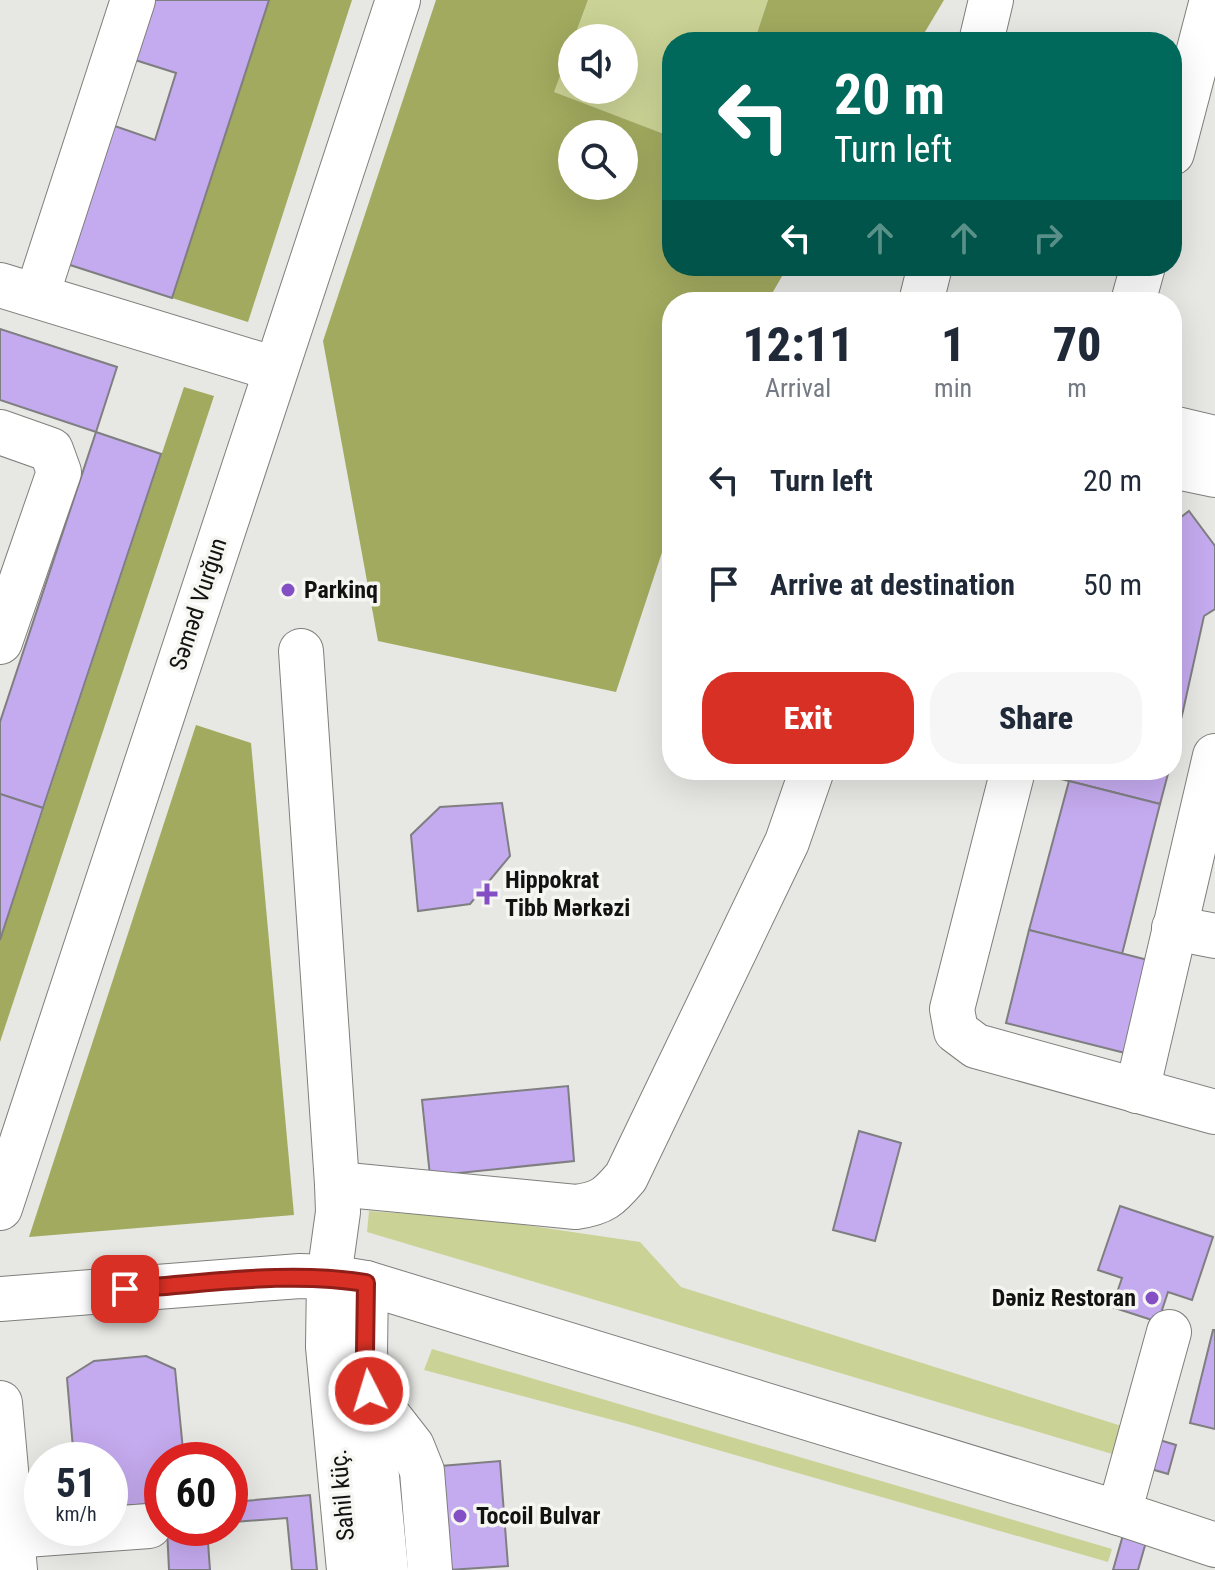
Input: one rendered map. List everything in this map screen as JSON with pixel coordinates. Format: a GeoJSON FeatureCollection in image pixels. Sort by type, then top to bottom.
{"type":"FeatureCollection","features":[{"type":"Feature","properties":{"kind":"main road"},"geometry":{"type":"LineString","coordinates":[[133,0],[18,290],[275,369]]}},
{"type":"Feature","properties":{"kind":"main road","name":"Səməd Vurğun"},"geometry":{"type":"LineString","coordinates":[[0,1208],[398,0]]}},
{"type":"Feature","properties":{"kind":"main road"},"geometry":{"type":"LineString","coordinates":[[983,32],[991,0]]}},
{"type":"Feature","properties":{"kind":"main road"},"geometry":{"type":"LineString","coordinates":[[1182,115],[1212,0]]}},
{"type":"Feature","properties":{"kind":"main road"},"geometry":{"type":"LineString","coordinates":[[1182,430],[1215,438]]}},
{"type":"Feature","properties":{"kind":"main road"},"geometry":{"type":"LineString","coordinates":[[0,432],[51,450],[59,472],[0,642]]}},
{"type":"Feature","properties":{"kind":"main road"},"geometry":{"type":"LineString","coordinates":[[1182,468],[1215,475]]}},
{"type":"Feature","properties":{"kind":"main road"},"geometry":{"type":"LineString","coordinates":[[301,651],[338,1212],[348,1280]]}},
{"type":"Feature","properties":{"kind":"main road"},"geometry":{"type":"LineString","coordinates":[[1137,1091],[1194,932],[1215,756]]}},
{"type":"Feature","properties":{"kind":"main road"},"geometry":{"type":"LineString","coordinates":[[337,1184],[576,1207],[597,1204],[610,1195],[626,1177],[787,842],[809,780]]}},
{"type":"Feature","properties":{"kind":"main road"},"geometry":{"type":"LineString","coordinates":[[1010,780],[952,1009],[956,1031],[976,1046],[1215,1112]]}},
{"type":"Feature","properties":{"kind":"main road"},"geometry":{"type":"LineString","coordinates":[[0,1299],[300,1276],[348,1280],[1119,1513],[1215,1545]]}},
{"type":"Feature","properties":{"kind":"main road","name":"Sahil küç."},"geometry":{"type":"LineString","coordinates":[[348,1280],[365,1352],[383,1570]]}},
{"type":"Feature","properties":{"kind":"main road","name":"Sahil küç."},"geometry":{"type":"LineString","coordinates":[[348,1280],[328,1347],[350,1570]]}},
{"type":"Feature","properties":{"kind":"main road"},"geometry":{"type":"LineString","coordinates":[[1119,1513],[1169,1332]]}},
{"type":"Feature","properties":{"kind":"main road"},"geometry":{"type":"LineString","coordinates":[[369,1391],[412,1446],[422,1471],[430,1570]]}},
{"type":"Feature","properties":{"kind":"main road"},"geometry":{"type":"LineString","coordinates":[[0,1403],[14,1553],[144,1527]]}},
{"type":"Feature","properties":{"kind":"main road"},"geometry":{"type":"LineString","coordinates":[[350,1570],[355,1555],[366,1552],[373,1555],[383,1570]]}},
{"type":"Feature","properties":{"kind":"green space"},"geometry":{"type":"Polygon","coordinates":[[[269,0],[352,0],[248,322],[172,298],[269,0]]]}},
{"type":"Feature","properties":{"kind":"green space"},"geometry":{"type":"Polygon","coordinates":[[[436,0],[588,0],[579,24],[558,24],[558,81],[554,92],[558,94],[558,104],[585,104],[627,120],[558,120],[558,200],[638,200],[638,124],[662,133],[662,276],[782,276],[773,292],[662,292],[662,552],[616,692],[378,641],[323,341],[436,0]]]}},
{"type":"Feature","properties":{"kind":"green space"},"geometry":{"type":"Polygon","coordinates":[[[588,0],[768,0],[757,32],[662,32],[662,133],[638,124],[638,120],[627,120],[585,104],[638,104],[638,24],[579,24],[588,0]]]}},
{"type":"Feature","properties":{"kind":"green space"},"geometry":{"type":"Polygon","coordinates":[[[768,0],[944,0],[925,32],[757,32],[768,0]]]}},
{"type":"Feature","properties":{"kind":"green space"},"geometry":{"type":"Polygon","coordinates":[[[184,387],[214,396],[0,1042],[0,940],[184,387]]]}},
{"type":"Feature","properties":{"kind":"green space"},"geometry":{"type":"Polygon","coordinates":[[[196,725],[251,743],[294,1215],[29,1237],[196,725]]]}},
{"type":"Feature","properties":{"kind":"green space"},"geometry":{"type":"Polygon","coordinates":[[[369,1211],[492,1220],[640,1242],[681,1287],[1128,1428],[1119,1456],[367,1232],[369,1211]]]}},
{"type":"Feature","properties":{"kind":"green space"},"geometry":{"type":"Polygon","coordinates":[[[432,1349],[1112,1549],[1108,1562],[624,1423],[424,1370],[432,1349]]]}},
{"type":"Feature","properties":{"kind":"building"},"geometry":{"type":"Polygon","coordinates":[[[151,0],[269,0],[172,298],[67,264],[112,125],[155,140],[176,73],[132,59],[151,0]]]}},
{"type":"Feature","properties":{"kind":"building"},"geometry":{"type":"Polygon","coordinates":[[[0,329],[117,367],[96,432],[0,400],[0,329]]]}},
{"type":"Feature","properties":{"kind":"building"},"geometry":{"type":"Polygon","coordinates":[[[96,432],[161,454],[43,808],[0,794],[0,722],[96,432]]]}},
{"type":"Feature","properties":{"kind":"building"},"geometry":{"type":"Polygon","coordinates":[[[1189,511],[1215,546],[1215,609],[1204,616],[1183,711],[1182,711],[1182,516],[1189,511]]]}},
{"type":"Feature","properties":{"kind":"building"},"geometry":{"type":"Polygon","coordinates":[[[1065,780],[1166,780],[1160,804],[1065,780]]]}},
{"type":"Feature","properties":{"kind":"building"},"geometry":{"type":"Polygon","coordinates":[[[1069,781],[1160,804],[1122,954],[1029,930],[1069,781]]]}},
{"type":"Feature","properties":{"kind":"building"},"geometry":{"type":"Polygon","coordinates":[[[0,794],[43,808],[0,940],[0,794]]]}},
{"type":"Feature","properties":{"kind":"building"},"geometry":{"type":"Polygon","coordinates":[[[502,803],[510,856],[470,904],[418,911],[411,835],[440,807],[502,803]]]}},
{"type":"Feature","properties":{"kind":"building"},"geometry":{"type":"Polygon","coordinates":[[[1029,930],[1148,960],[1125,1053],[1006,1023],[1029,930]]]}},
{"type":"Feature","properties":{"kind":"building"},"geometry":{"type":"Polygon","coordinates":[[[568,1086],[574,1161],[430,1176],[422,1100],[568,1086]]]}},
{"type":"Feature","properties":{"kind":"building"},"geometry":{"type":"Polygon","coordinates":[[[859,1131],[901,1143],[875,1241],[833,1230],[859,1131]]]}},
{"type":"Feature","properties":{"kind":"building"},"geometry":{"type":"Polygon","coordinates":[[[1120,1206],[1213,1237],[1192,1300],[1168,1292],[1158,1322],[1112,1307],[1122,1278],[1098,1270],[1120,1206]]]}},
{"type":"Feature","properties":{"kind":"building"},"geometry":{"type":"Polygon","coordinates":[[[1215,1330],[1215,1429],[1190,1423],[1215,1330]]]}},
{"type":"Feature","properties":{"kind":"building"},"geometry":{"type":"Polygon","coordinates":[[[146,1356],[175,1369],[182,1442],[144,1442],[144,1504],[128,1506],[128,1442],[72,1442],[67,1378],[94,1361],[146,1356]]]}},
{"type":"Feature","properties":{"kind":"building"},"geometry":{"type":"Polygon","coordinates":[[[1153,1438],[1176,1445],[1168,1474],[1144,1467],[1153,1438]]]}},
{"type":"Feature","properties":{"kind":"building"},"geometry":{"type":"Polygon","coordinates":[[[500,1461],[508,1566],[449,1570],[441,1466],[500,1461]]]}},
{"type":"Feature","properties":{"kind":"building"},"geometry":{"type":"Polygon","coordinates":[[[310,1495],[317,1570],[292,1570],[287,1518],[248,1521],[248,1501],[310,1495]]]}},
{"type":"Feature","properties":{"kind":"building"},"geometry":{"type":"Polygon","coordinates":[[[1123,1535],[1146,1542],[1138,1570],[1113,1570],[1123,1535]]]}},
{"type":"Feature","properties":{"kind":"building"},"geometry":{"type":"Polygon","coordinates":[[[168,1546],[208,1546],[210,1570],[169,1570],[168,1546]]]}},
{"type":"Feature","properties":{"kind":"place","name":"Parkinq"},"geometry":{"type":"Point","coordinates":[288,590]}},
{"type":"Feature","properties":{"kind":"place","name":"Hippokrat Tibb Mərkəzi"},"geometry":{"type":"Point","coordinates":[487,894]}},
{"type":"Feature","properties":{"kind":"place","name":"Dəniz Restoran"},"geometry":{"type":"Point","coordinates":[1152,1298]}},
{"type":"Feature","properties":{"kind":"place","name":"Tocoil Bulvar"},"geometry":{"type":"Point","coordinates":[460,1516]}},
{"type":"Feature","properties":{"kind":"route"},"geometry":{"type":"LineString","coordinates":[[125,1289],[300,1276],[366,1283],[365,1352],[369,1391]]}}]}
